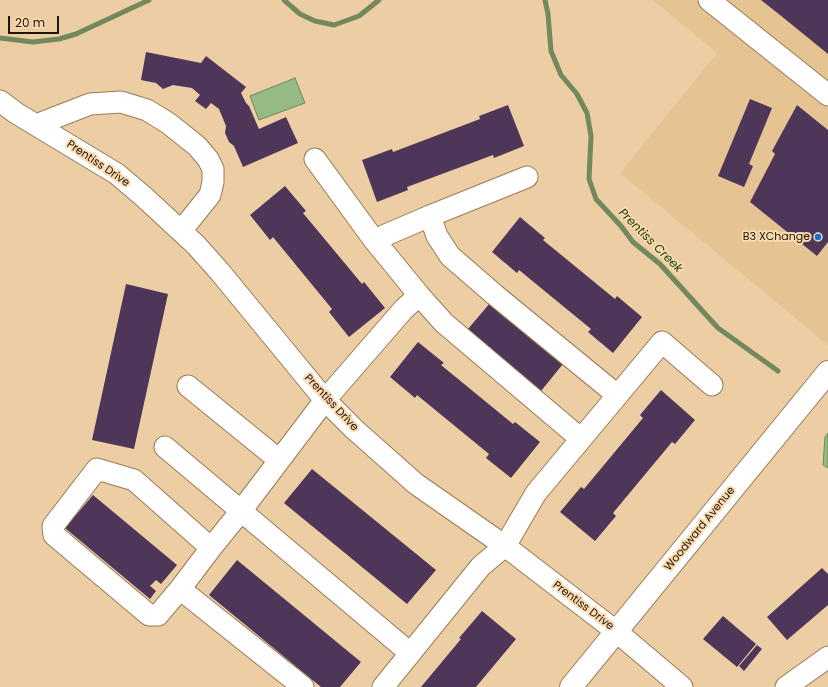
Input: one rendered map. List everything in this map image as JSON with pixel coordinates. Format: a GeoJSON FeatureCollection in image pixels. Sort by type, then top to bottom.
{"type":"FeatureCollection","features":[{"type":"Feature","properties":{"kind":"main road","name":"Woodward Avenue"},"geometry":{"type":"LineString","coordinates":[[571,687],[828,372]]}},
{"type":"Feature","properties":{"kind":"street"},"geometry":{"type":"LineString","coordinates":[[709,0],[828,95]]}},
{"type":"Feature","properties":{"kind":"street","name":"Prentiss Drive"},"geometry":{"type":"LineString","coordinates":[[0,102],[117,174],[144,197],[181,231],[220,272],[325,400],[354,429],[416,484],[505,546],[617,632],[682,687]]}},
{"type":"Feature","properties":{"kind":"street"},"geometry":{"type":"LineString","coordinates":[[36,125],[90,104],[121,102],[147,110],[168,123],[197,146],[208,159],[213,169],[213,182],[210,195],[181,231]]}},
{"type":"Feature","properties":{"kind":"street"},"geometry":{"type":"LineString","coordinates":[[315,159],[374,240],[444,323],[581,439]]}},
{"type":"Feature","properties":{"kind":"street"},"geometry":{"type":"LineString","coordinates":[[374,240],[527,177]]}},
{"type":"Feature","properties":{"kind":"street"},"geometry":{"type":"LineString","coordinates":[[430,216],[438,236],[450,256],[617,395]]}},
{"type":"Feature","properties":{"kind":"street"},"geometry":{"type":"LineString","coordinates":[[211,548],[134,480],[97,469],[53,526],[54,535],[149,615],[158,615],[241,511],[325,400],[403,310],[419,295]]}},
{"type":"Feature","properties":{"kind":"street"},"geometry":{"type":"LineString","coordinates":[[383,687],[481,566],[505,546],[536,493],[662,342],[712,385]]}},
{"type":"Feature","properties":{"kind":"street"},"geometry":{"type":"LineString","coordinates":[[188,386],[279,460]]}},
{"type":"Feature","properties":{"kind":"street"},"geometry":{"type":"LineString","coordinates":[[165,447],[410,653]]}},
{"type":"Feature","properties":{"kind":"street"},"geometry":{"type":"LineString","coordinates":[[180,589],[303,687]]}},
{"type":"Feature","properties":{"kind":"street"},"geometry":{"type":"LineString","coordinates":[[786,687],[828,657]]}},
{"type":"Feature","properties":{"kind":"shaded area"},"geometry":{"type":"Polygon","coordinates":[[[653,0],[828,0],[828,345],[620,173],[717,53],[653,0]]]}},
{"type":"Feature","properties":{"kind":"shaded area"},"geometry":{"type":"Polygon","coordinates":[[[295,78],[305,103],[259,120],[250,96],[295,78]]]}},
{"type":"Feature","properties":{"kind":"shaded area"},"geometry":{"type":"Polygon","coordinates":[[[828,433],[828,468],[823,465],[825,437],[828,433]]]}},
{"type":"Feature","properties":{"kind":"building"},"geometry":{"type":"Polygon","coordinates":[[[761,0],[828,0],[828,54],[780,15],[761,0]]]}},
{"type":"Feature","properties":{"kind":"building"},"geometry":{"type":"Polygon","coordinates":[[[146,52],[201,63],[206,56],[246,87],[241,93],[249,106],[259,129],[286,117],[298,143],[243,167],[234,146],[229,142],[225,133],[226,126],[219,109],[211,103],[206,109],[195,101],[200,95],[192,88],[173,85],[163,89],[156,83],[141,80],[146,52]]]}},
{"type":"Feature","properties":{"kind":"building"},"geometry":{"type":"Polygon","coordinates":[[[750,99],[772,108],[749,164],[753,166],[744,187],[718,176],[750,99]]]}},
{"type":"Feature","properties":{"kind":"building"},"geometry":{"type":"Polygon","coordinates":[[[508,105],[524,146],[494,158],[493,155],[407,187],[408,190],[377,202],[362,160],[392,149],[393,152],[480,119],[479,116],[508,105]]]}},
{"type":"Feature","properties":{"kind":"building"},"geometry":{"type":"Polygon","coordinates":[[[797,105],[828,130],[828,242],[817,256],[750,202],[775,154],[772,151],[797,105]]]}},
{"type":"Feature","properties":{"kind":"building"},"geometry":{"type":"Polygon","coordinates":[[[285,186],[306,211],[303,213],[362,284],[364,282],[385,308],[349,337],[329,312],[332,309],[273,237],[270,240],[250,215],[285,186]]]}},
{"type":"Feature","properties":{"kind":"building"},"geometry":{"type":"Polygon","coordinates":[[[520,217],[545,238],[543,240],[615,299],[617,296],[642,317],[613,353],[588,332],[591,329],[519,270],[517,273],[492,252],[520,217]]]}},
{"type":"Feature","properties":{"kind":"building"},"geometry":{"type":"Polygon","coordinates":[[[126,284],[168,294],[134,449],[92,440],[126,284]]]}},
{"type":"Feature","properties":{"kind":"building"},"geometry":{"type":"Polygon","coordinates":[[[490,303],[563,364],[541,391],[468,329],[490,303]]]}},
{"type":"Feature","properties":{"kind":"building"},"geometry":{"type":"Polygon","coordinates":[[[418,342],[444,363],[441,365],[513,424],[515,422],[540,442],[511,478],[486,458],[489,454],[417,395],[415,398],[390,377],[418,342]]]}},
{"type":"Feature","properties":{"kind":"building"},"geometry":{"type":"Polygon","coordinates":[[[661,390],[695,420],[675,444],[672,442],[613,513],[616,516],[595,541],[560,512],[581,487],[584,489],[643,418],[640,415],[661,390]]]}},
{"type":"Feature","properties":{"kind":"building"},"geometry":{"type":"Polygon","coordinates":[[[312,469],[436,570],[407,604],[284,503],[312,469]]]}},
{"type":"Feature","properties":{"kind":"building"},"geometry":{"type":"Polygon","coordinates":[[[93,495],[177,565],[161,584],[156,580],[150,586],[156,591],[150,599],[65,528],[93,495]]]}},
{"type":"Feature","properties":{"kind":"building"},"geometry":{"type":"Polygon","coordinates":[[[237,560],[361,662],[340,687],[321,687],[209,595],[237,560]]]}},
{"type":"Feature","properties":{"kind":"building"},"geometry":{"type":"Polygon","coordinates":[[[822,568],[828,574],[828,605],[787,640],[767,617],[822,568]]]}},
{"type":"Feature","properties":{"kind":"building"},"geometry":{"type":"Polygon","coordinates":[[[482,611],[516,639],[476,687],[421,687],[461,639],[459,638],[482,611]]]}},
{"type":"Feature","properties":{"kind":"building"},"geometry":{"type":"Polygon","coordinates":[[[723,616],[756,644],[737,667],[703,639],[723,616]]]}},
{"type":"Feature","properties":{"kind":"building"},"geometry":{"type":"Polygon","coordinates":[[[757,645],[762,649],[744,671],[739,666],[757,645]]]}},
{"type":"Feature","properties":{"kind":"waterway","name":"Prentiss Creek"},"geometry":{"type":"LineString","coordinates":[[0,38],[33,42],[59,39],[76,34],[149,0]]}},
{"type":"Feature","properties":{"kind":"waterway","name":"Prentiss Creek"},"geometry":{"type":"LineString","coordinates":[[284,0],[300,14],[315,21],[334,25],[359,16],[379,0]]}},
{"type":"Feature","properties":{"kind":"waterway","name":"Prentiss Creek"},"geometry":{"type":"LineString","coordinates":[[545,0],[548,14],[551,51],[561,75],[577,94],[587,113],[591,136],[589,179],[596,199],[621,226],[633,242],[660,264],[718,328],[778,371]]}},
{"type":"Feature","properties":{"kind":"place","name":"B3 XChange"},"geometry":{"type":"Point","coordinates":[818,237]}}]}
